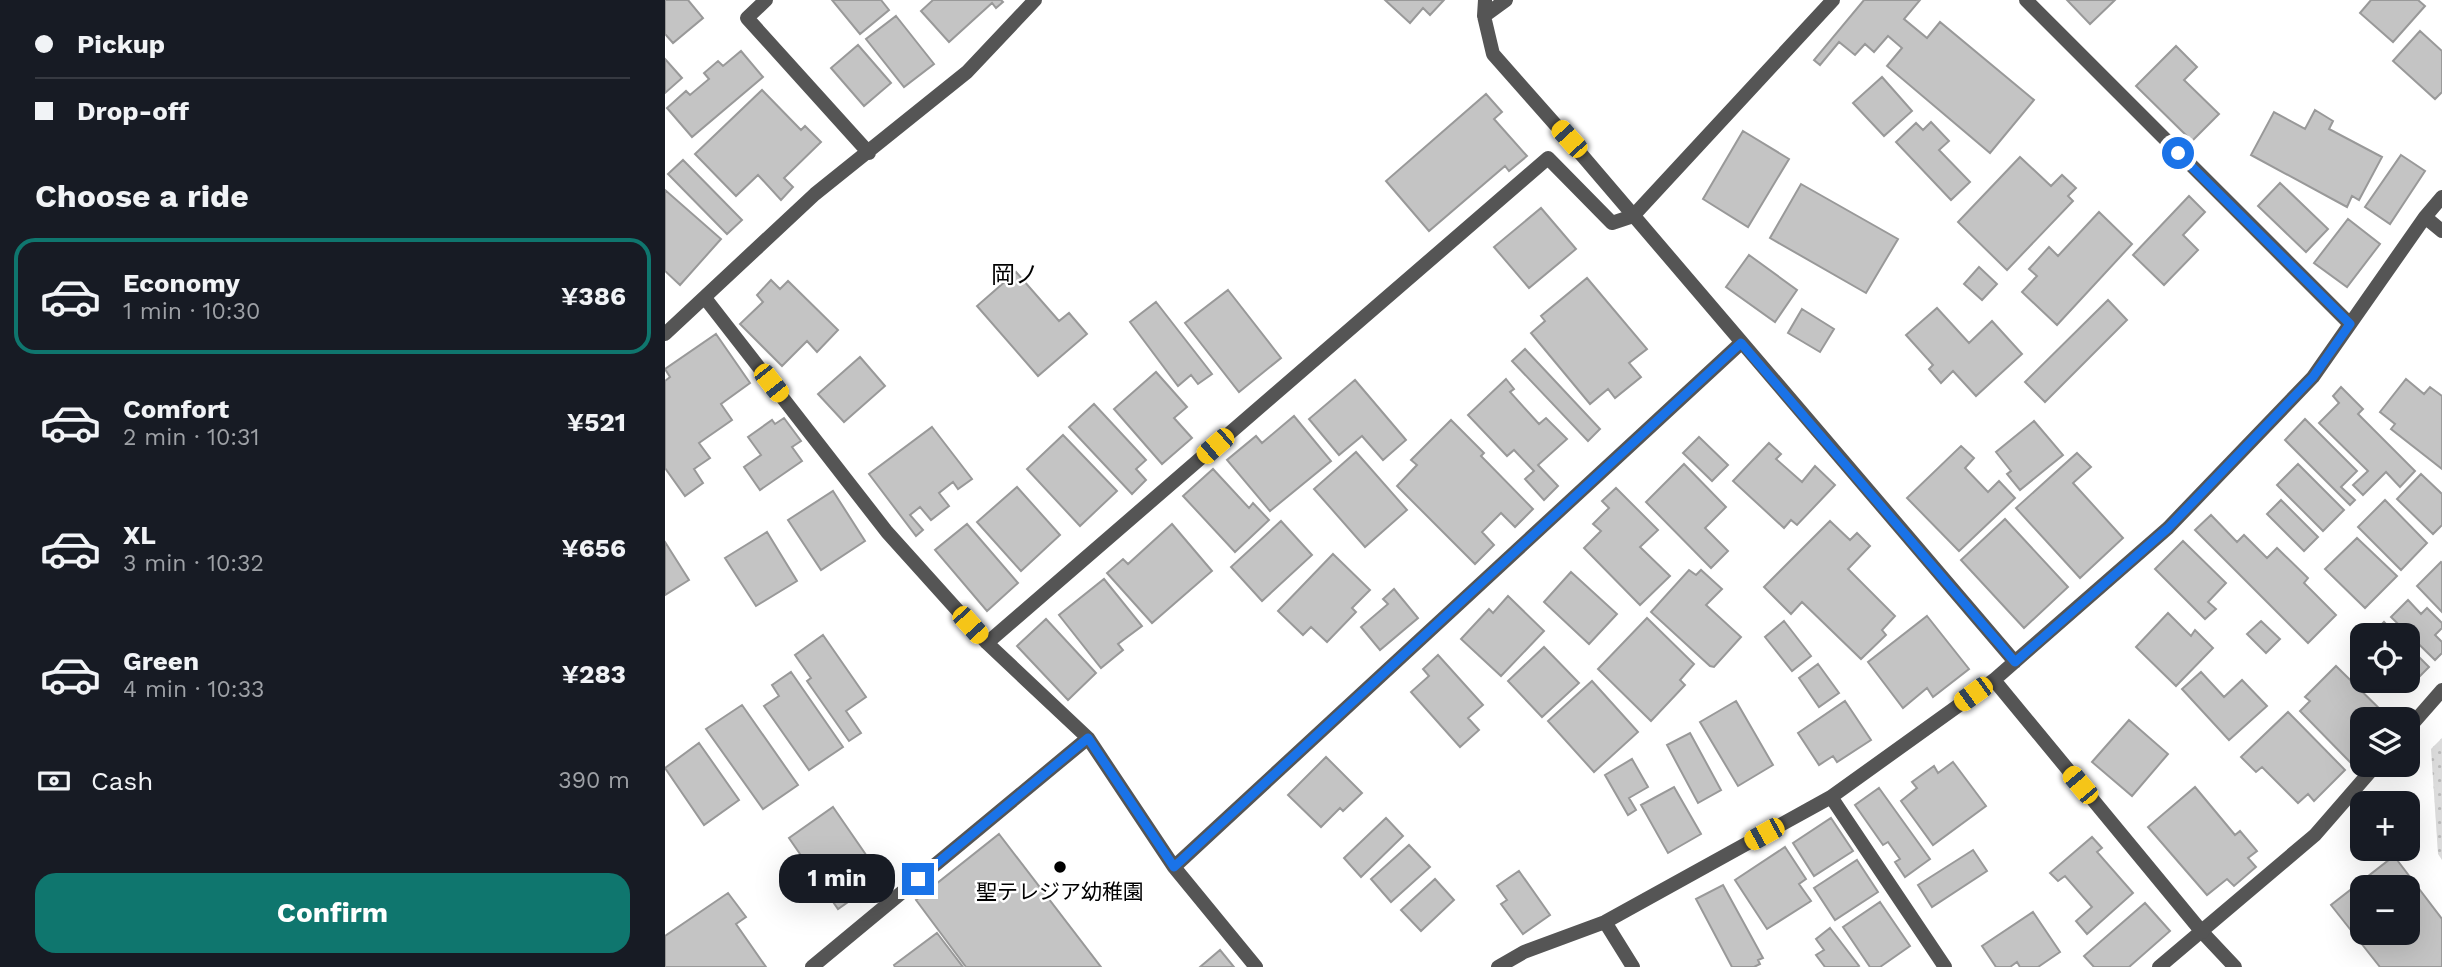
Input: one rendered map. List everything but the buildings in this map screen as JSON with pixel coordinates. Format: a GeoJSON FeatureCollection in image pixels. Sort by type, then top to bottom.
{"type":"FeatureCollection","features":[{"type":"Feature","properties":{"kind":"street"},"geometry":{"type":"LineString","coordinates":[[766,0],[747,18],[869,153]]}},
{"type":"Feature","properties":{"kind":"street"},"geometry":{"type":"LineString","coordinates":[[665,334],[815,194],[967,72],[1035,0]]}},
{"type":"Feature","properties":{"kind":"street"},"geometry":{"type":"LineString","coordinates":[[1485,0],[1484,16],[1493,54],[1569,139],[2015,662]]}},
{"type":"Feature","properties":{"kind":"street"},"geometry":{"type":"LineString","coordinates":[[1484,16],[1506,0]]}},
{"type":"Feature","properties":{"kind":"street"},"geometry":{"type":"LineString","coordinates":[[987,643],[1548,158],[1612,223],[1633,216],[1833,0]]}},
{"type":"Feature","properties":{"kind":"street"},"geometry":{"type":"LineString","coordinates":[[2026,0],[2350,324]]}},
{"type":"Feature","properties":{"kind":"street"},"geometry":{"type":"LineString","coordinates":[[1498,967],[1524,952],[1605,922],[1832,797],[1994,680],[2168,528],[2313,377],[2425,217],[2442,197]]}},
{"type":"Feature","properties":{"kind":"street"},"geometry":{"type":"LineString","coordinates":[[2425,217],[2442,231]]}},
{"type":"Feature","properties":{"kind":"street"},"geometry":{"type":"LineString","coordinates":[[705,298],[887,531],[987,643],[1088,738],[1174,867],[1256,967]]}},
{"type":"Feature","properties":{"kind":"street"},"geometry":{"type":"LineString","coordinates":[[1174,867],[1741,343]]}},
{"type":"Feature","properties":{"kind":"street"},"geometry":{"type":"LineString","coordinates":[[1994,680],[2202,932],[2235,967]]}},
{"type":"Feature","properties":{"kind":"street"},"geometry":{"type":"LineString","coordinates":[[2420,715],[2442,690]]}},
{"type":"Feature","properties":{"kind":"street"},"geometry":{"type":"LineString","coordinates":[[812,967],[1088,738]]}},
{"type":"Feature","properties":{"kind":"street"},"geometry":{"type":"LineString","coordinates":[[2159,967],[2315,835],[2366,777]]}},
{"type":"Feature","properties":{"kind":"street"},"geometry":{"type":"LineString","coordinates":[[1832,797],[1945,967]]}},
{"type":"Feature","properties":{"kind":"street"},"geometry":{"type":"LineString","coordinates":[[1605,922],[1633,967]]}},
{"type":"Feature","properties":{"kind":"shaded area"},"geometry":{"type":"Polygon","coordinates":[[[2442,738],[2442,860],[2438,854],[2431,749],[2442,738]]]}},
{"type":"Feature","properties":{"kind":"place","name":"聖テレジア幼稚園"},"geometry":{"type":"Point","coordinates":[1060,867]}},
{"type":"Feature","properties":{"kind":"district","name":"岡ノ"},"geometry":{"type":"Point","coordinates":[1015,275]}},
{"type":"Feature","properties":{"kind":"route"},"geometry":{"type":"LineString","coordinates":[[918,879],[1088,738],[1174,867],[1741,343],[2015,662],[2168,528],[2313,377],[2350,324],[2178,153]]}}]}
